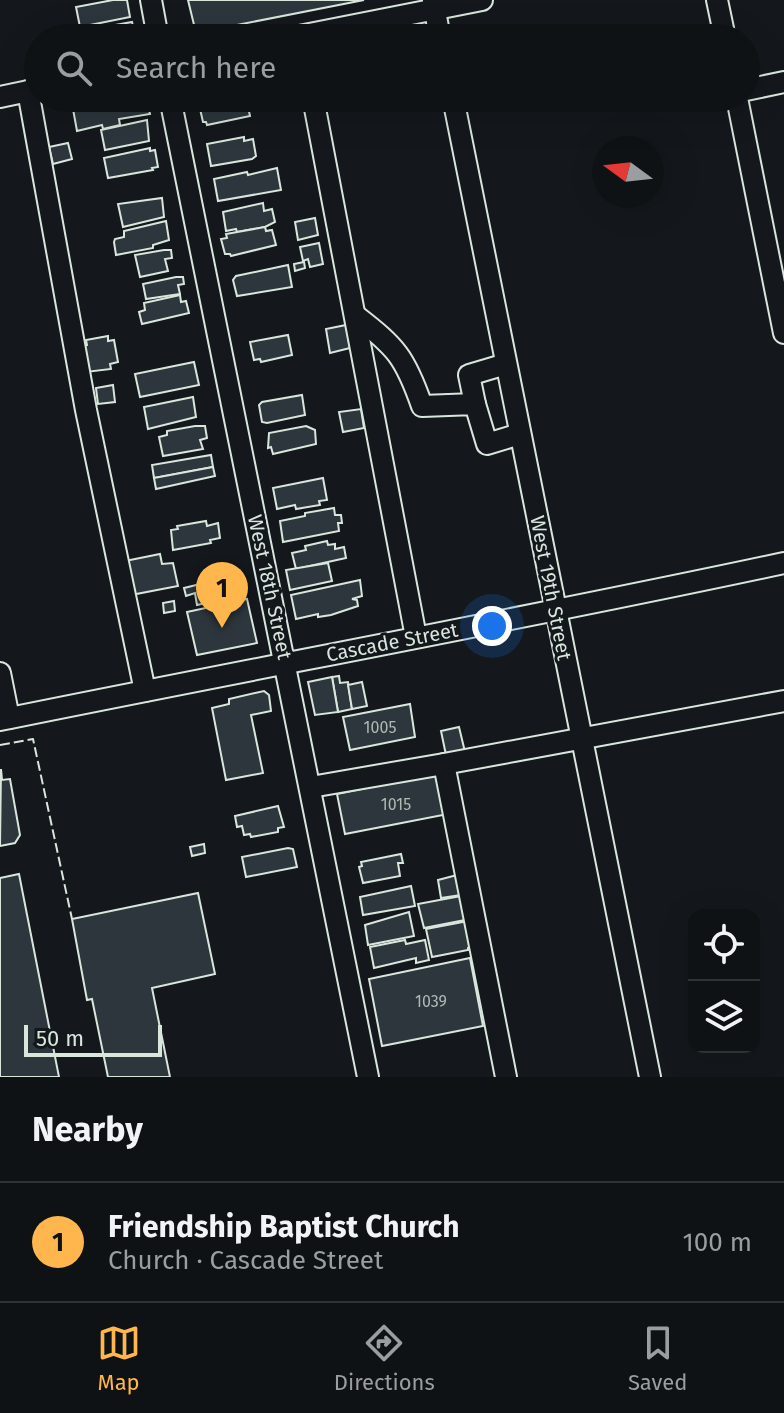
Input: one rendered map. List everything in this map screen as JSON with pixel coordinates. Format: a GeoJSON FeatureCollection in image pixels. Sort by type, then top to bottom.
{"type":"FeatureCollection","features":[{"type":"Feature","properties":{"kind":"street"},"geometry":{"type":"LineString","coordinates":[[151,0],[155,24]]}},
{"type":"Feature","properties":{"kind":"street"},"geometry":{"type":"LineString","coordinates":[[353,24],[434,5],[482,0]]}},
{"type":"Feature","properties":{"kind":"street"},"geometry":{"type":"LineString","coordinates":[[717,0],[722,24]]}},
{"type":"Feature","properties":{"kind":"street"},"geometry":{"type":"LineString","coordinates":[[760,87],[784,82]]}},
{"type":"Feature","properties":{"kind":"street"},"geometry":{"type":"LineString","coordinates":[[0,97],[24,92]]}},
{"type":"Feature","properties":{"kind":"street"},"geometry":{"type":"LineString","coordinates":[[37,112],[86,410],[145,691]]}},
{"type":"Feature","properties":{"kind":"street","name":"West 18th Street"},"geometry":{"type":"LineString","coordinates":[[173,112],[368,1077]]}},
{"type":"Feature","properties":{"kind":"street"},"geometry":{"type":"LineString","coordinates":[[316,112],[416,637]]}},
{"type":"Feature","properties":{"kind":"street","name":"West 19th Street"},"geometry":{"type":"LineString","coordinates":[[456,112],[650,1077]]}},
{"type":"Feature","properties":{"kind":"street"},"geometry":{"type":"LineString","coordinates":[[740,112],[784,333]]}},
{"type":"Feature","properties":{"kind":"street"},"geometry":{"type":"LineString","coordinates":[[356,316],[386,339],[408,367],[422,406],[475,404]]}},
{"type":"Feature","properties":{"kind":"street"},"geometry":{"type":"LineString","coordinates":[[506,364],[469,375],[487,444],[520,434]]}},
{"type":"Feature","properties":{"kind":"street","name":"Cascade Street"},"geometry":{"type":"LineString","coordinates":[[4,719],[556,612],[784,563]]}},
{"type":"Feature","properties":{"kind":"street"},"geometry":{"type":"LineString","coordinates":[[0,673],[4,719]]}},
{"type":"Feature","properties":{"kind":"street"},"geometry":{"type":"LineString","coordinates":[[311,787],[784,701]]}},
{"type":"Feature","properties":{"kind":"street"},"geometry":{"type":"LineString","coordinates":[[444,764],[506,1077]]}},
{"type":"Feature","properties":{"kind":"building"},"geometry":{"type":"Polygon","coordinates":[[[127,0],[130,17],[79,24],[76,7],[127,0]]]}},
{"type":"Feature","properties":{"kind":"building"},"geometry":{"type":"Polygon","coordinates":[[[188,0],[364,0],[242,24],[194,24],[188,0]]]}},
{"type":"Feature","properties":{"kind":"building"},"geometry":{"type":"Polygon","coordinates":[[[74,112],[150,114],[119,119],[120,125],[103,129],[102,125],[77,131],[74,112]]]}},
{"type":"Feature","properties":{"kind":"building"},"geometry":{"type":"Polygon","coordinates":[[[201,112],[249,112],[250,116],[207,125],[201,112]]]}},
{"type":"Feature","properties":{"kind":"building"},"geometry":{"type":"Polygon","coordinates":[[[147,120],[149,141],[105,150],[101,130],[147,120]]]}},
{"type":"Feature","properties":{"kind":"building"},"geometry":{"type":"Polygon","coordinates":[[[244,137],[244,141],[253,139],[256,156],[211,166],[207,144],[244,137]]]}},
{"type":"Feature","properties":{"kind":"building"},"geometry":{"type":"Polygon","coordinates":[[[68,143],[72,159],[53,164],[49,147],[68,143]]]}},
{"type":"Feature","properties":{"kind":"building"},"geometry":{"type":"Polygon","coordinates":[[[150,148],[150,151],[155,150],[158,167],[108,178],[104,158],[150,148]]]}},
{"type":"Feature","properties":{"kind":"building"},"geometry":{"type":"Polygon","coordinates":[[[277,168],[281,190],[218,201],[214,179],[277,168]]]}},
{"type":"Feature","properties":{"kind":"building"},"geometry":{"type":"Polygon","coordinates":[[[162,198],[164,217],[123,227],[118,204],[162,198]]]}},
{"type":"Feature","properties":{"kind":"building"},"geometry":{"type":"Polygon","coordinates":[[[263,203],[264,211],[272,209],[275,222],[265,227],[226,231],[223,212],[263,203]]]}},
{"type":"Feature","properties":{"kind":"building"},"geometry":{"type":"Polygon","coordinates":[[[315,218],[318,235],[298,240],[295,222],[315,218]]]}},
{"type":"Feature","properties":{"kind":"building"},"geometry":{"type":"Polygon","coordinates":[[[166,221],[169,240],[153,245],[153,248],[116,255],[115,239],[124,237],[124,231],[166,221]]]}},
{"type":"Feature","properties":{"kind":"building"},"geometry":{"type":"Polygon","coordinates":[[[265,227],[266,231],[272,230],[276,245],[231,256],[225,254],[221,239],[227,238],[226,234],[265,227]]]}},
{"type":"Feature","properties":{"kind":"building"},"geometry":{"type":"Polygon","coordinates":[[[319,243],[323,264],[310,267],[308,259],[303,261],[300,247],[319,243]]]}},
{"type":"Feature","properties":{"kind":"building"},"geometry":{"type":"Polygon","coordinates":[[[171,250],[172,258],[165,259],[168,271],[140,277],[135,255],[171,250]]]}},
{"type":"Feature","properties":{"kind":"building"},"geometry":{"type":"Polygon","coordinates":[[[304,262],[305,268],[295,271],[294,264],[304,262]]]}},
{"type":"Feature","properties":{"kind":"building"},"geometry":{"type":"Polygon","coordinates":[[[288,265],[292,287],[237,296],[233,280],[236,276],[288,265]]]}},
{"type":"Feature","properties":{"kind":"building"},"geometry":{"type":"Polygon","coordinates":[[[183,277],[184,284],[178,285],[180,294],[146,299],[143,284],[183,277]]]}},
{"type":"Feature","properties":{"kind":"building"},"geometry":{"type":"Polygon","coordinates":[[[180,295],[181,302],[186,301],[189,313],[142,324],[139,312],[145,310],[144,303],[180,295]]]}},
{"type":"Feature","properties":{"kind":"building"},"geometry":{"type":"Polygon","coordinates":[[[346,325],[350,348],[330,353],[326,329],[346,325]]]}},
{"type":"Feature","properties":{"kind":"building"},"geometry":{"type":"Polygon","coordinates":[[[288,335],[292,355],[261,362],[260,359],[254,360],[250,342],[288,335]]]}},
{"type":"Feature","properties":{"kind":"building"},"geometry":{"type":"Polygon","coordinates":[[[108,336],[108,341],[114,340],[118,362],[110,364],[111,369],[86,372],[81,347],[87,345],[86,340],[108,336]]]}},
{"type":"Feature","properties":{"kind":"building"},"geometry":{"type":"Polygon","coordinates":[[[194,362],[199,385],[140,397],[135,374],[194,362]]]}},
{"type":"Feature","properties":{"kind":"building"},"geometry":{"type":"Polygon","coordinates":[[[113,385],[115,402],[98,404],[96,388],[113,385]]]}},
{"type":"Feature","properties":{"kind":"building"},"geometry":{"type":"Polygon","coordinates":[[[302,395],[305,415],[262,422],[259,405],[262,402],[302,395]]]}},
{"type":"Feature","properties":{"kind":"building"},"geometry":{"type":"Polygon","coordinates":[[[193,397],[196,417],[148,429],[144,407],[193,397]]]}},
{"type":"Feature","properties":{"kind":"building"},"geometry":{"type":"Polygon","coordinates":[[[361,409],[364,428],[343,432],[339,412],[361,409]]]}},
{"type":"Feature","properties":{"kind":"building"},"geometry":{"type":"Polygon","coordinates":[[[205,426],[207,438],[200,440],[203,449],[163,456],[159,437],[167,435],[167,431],[205,426]]]}},
{"type":"Feature","properties":{"kind":"building"},"geometry":{"type":"Polygon","coordinates":[[[306,426],[315,430],[316,444],[273,454],[271,447],[268,448],[269,433],[306,426]]]}},
{"type":"Feature","properties":{"kind":"building"},"geometry":{"type":"Polygon","coordinates":[[[211,455],[213,467],[154,478],[152,465],[211,455]]]}},
{"type":"Feature","properties":{"kind":"building"},"geometry":{"type":"Polygon","coordinates":[[[213,467],[215,476],[156,489],[154,478],[213,467]]]}},
{"type":"Feature","properties":{"kind":"building"},"geometry":{"type":"Polygon","coordinates":[[[323,478],[327,500],[319,501],[320,505],[277,509],[273,488],[323,478]]]}},
{"type":"Feature","properties":{"kind":"building"},"geometry":{"type":"Polygon","coordinates":[[[334,508],[335,515],[341,515],[339,531],[283,542],[280,521],[334,508]]]}},
{"type":"Feature","properties":{"kind":"building"},"geometry":{"type":"Polygon","coordinates":[[[206,521],[207,526],[218,523],[220,538],[210,540],[211,543],[173,550],[171,530],[206,521]]]}},
{"type":"Feature","properties":{"kind":"building"},"geometry":{"type":"Polygon","coordinates":[[[327,541],[328,545],[335,544],[335,549],[344,547],[346,558],[296,569],[292,553],[306,550],[305,546],[327,541]]]}},
{"type":"Feature","properties":{"kind":"building"},"geometry":{"type":"Polygon","coordinates":[[[160,554],[162,564],[173,563],[178,586],[131,595],[125,561],[160,554]]]}},
{"type":"Feature","properties":{"kind":"building"},"geometry":{"type":"Polygon","coordinates":[[[328,563],[332,581],[290,590],[286,570],[328,563]]]}},
{"type":"Feature","properties":{"kind":"building"},"geometry":{"type":"Polygon","coordinates":[[[233,576],[238,596],[197,605],[195,593],[186,596],[184,588],[233,576]]]}},
{"type":"Feature","properties":{"kind":"building"},"geometry":{"type":"Polygon","coordinates":[[[360,580],[362,596],[352,599],[357,600],[358,606],[331,615],[318,617],[318,614],[296,619],[291,595],[360,580]]]}},
{"type":"Feature","properties":{"kind":"building"},"geometry":{"type":"Polygon","coordinates":[[[247,599],[257,643],[197,655],[187,612],[247,599]]]}},
{"type":"Feature","properties":{"kind":"building"},"geometry":{"type":"Polygon","coordinates":[[[174,601],[175,611],[164,613],[163,603],[174,601]]]}},
{"type":"Feature","properties":{"kind":"building"},"geometry":{"type":"Polygon","coordinates":[[[339,676],[340,683],[348,682],[352,709],[338,712],[332,677],[339,676]]]}},
{"type":"Feature","properties":{"kind":"building"},"geometry":{"type":"Polygon","coordinates":[[[332,677],[338,712],[315,715],[308,682],[332,677]]]}},
{"type":"Feature","properties":{"kind":"building"},"geometry":{"type":"Polygon","coordinates":[[[362,682],[367,706],[352,709],[348,685],[362,682]]]}},
{"type":"Feature","properties":{"kind":"building"},"geometry":{"type":"Polygon","coordinates":[[[264,691],[269,695],[271,711],[251,715],[263,773],[226,780],[212,708],[229,704],[229,699],[264,691]]]}},
{"type":"Feature","properties":{"kind":"building"},"geometry":{"type":"Polygon","coordinates":[[[410,704],[415,737],[350,750],[343,717],[410,704]]]}},
{"type":"Feature","properties":{"kind":"building"},"geometry":{"type":"Polygon","coordinates":[[[459,727],[465,752],[446,755],[441,731],[459,727]]]}},
{"type":"Feature","properties":{"kind":"building"},"geometry":{"type":"Polygon","coordinates":[[[1,769],[2,780],[10,779],[20,835],[15,843],[0,846],[1,769]]]}},
{"type":"Feature","properties":{"kind":"building"},"geometry":{"type":"Polygon","coordinates":[[[439,773],[448,814],[345,834],[337,794],[439,773]]]}},
{"type":"Feature","properties":{"kind":"building"},"geometry":{"type":"Polygon","coordinates":[[[278,806],[284,827],[278,828],[278,832],[251,837],[250,834],[244,835],[242,826],[237,827],[235,816],[278,806]]]}},
{"type":"Feature","properties":{"kind":"building"},"geometry":{"type":"Polygon","coordinates":[[[204,844],[205,853],[192,856],[190,847],[204,844]]]}},
{"type":"Feature","properties":{"kind":"building"},"geometry":{"type":"Polygon","coordinates":[[[293,849],[297,867],[246,877],[242,857],[293,849]]]}},
{"type":"Feature","properties":{"kind":"building"},"geometry":{"type":"Polygon","coordinates":[[[401,854],[403,863],[398,863],[400,876],[363,883],[359,867],[362,866],[361,862],[401,854]]]}},
{"type":"Feature","properties":{"kind":"building"},"geometry":{"type":"Polygon","coordinates":[[[19,874],[59,1077],[0,1077],[0,878],[19,874]]]}},
{"type":"Feature","properties":{"kind":"building"},"geometry":{"type":"Polygon","coordinates":[[[457,875],[461,895],[441,898],[438,880],[457,875]]]}},
{"type":"Feature","properties":{"kind":"building"},"geometry":{"type":"Polygon","coordinates":[[[411,886],[415,906],[363,915],[360,897],[411,886]]]}},
{"type":"Feature","properties":{"kind":"building"},"geometry":{"type":"Polygon","coordinates":[[[198,893],[215,974],[152,988],[170,1077],[108,1077],[92,999],[87,1000],[72,919],[198,893]]]}},
{"type":"Feature","properties":{"kind":"building"},"geometry":{"type":"Polygon","coordinates":[[[461,896],[465,920],[424,928],[418,904],[461,896]]]}},
{"type":"Feature","properties":{"kind":"building"},"geometry":{"type":"Polygon","coordinates":[[[409,912],[414,936],[368,945],[365,925],[409,912]]]}},
{"type":"Feature","properties":{"kind":"building"},"geometry":{"type":"Polygon","coordinates":[[[468,921],[474,946],[432,957],[426,929],[468,921]]]}},
{"type":"Feature","properties":{"kind":"building"},"geometry":{"type":"Polygon","coordinates":[[[405,940],[406,944],[425,940],[429,960],[416,963],[416,958],[374,968],[370,947],[405,940]]]}},
{"type":"Feature","properties":{"kind":"building"},"geometry":{"type":"Polygon","coordinates":[[[470,958],[483,1026],[382,1046],[369,979],[470,958]]]}},
{"type":"Feature","properties":{"kind":"fence"},"geometry":{"type":"LineString","coordinates":[[0,745],[33,739],[72,919]]}},
{"type":"Feature","properties":{"kind":"place","name":"Friendship Baptist Church"},"geometry":{"type":"Point","coordinates":[222,628]}}]}
